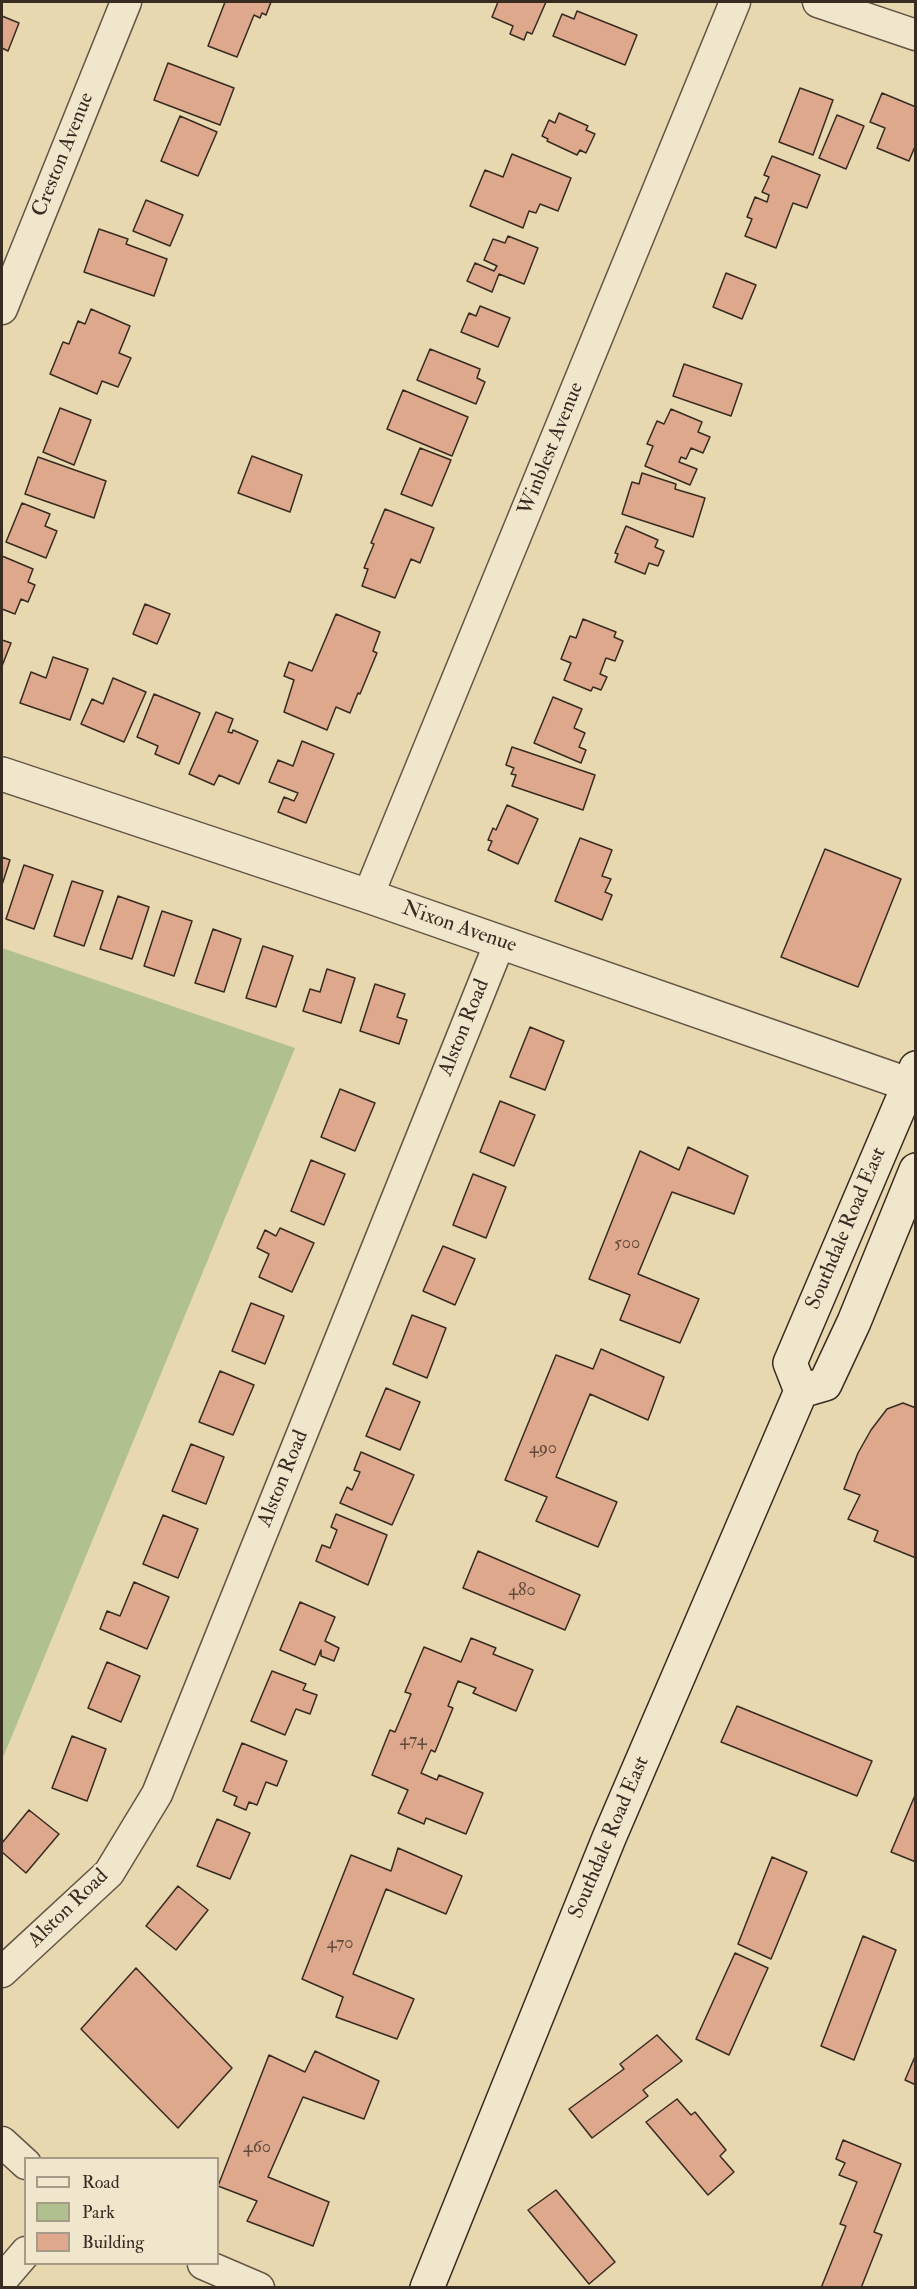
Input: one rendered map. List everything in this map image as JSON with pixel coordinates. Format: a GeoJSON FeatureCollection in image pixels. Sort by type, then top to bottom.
{"type":"FeatureCollection","features":[{"type":"Feature","properties":{"kind":"main road","name":"Nixon Avenue"},"geometry":{"type":"LineString","coordinates":[[2,774],[913,1080]]}},
{"type":"Feature","properties":{"kind":"main road","name":"Southdale Road East"},"geometry":{"type":"LineString","coordinates":[[427,2288],[609,1838],[801,1391],[790,1363],[913,1080]]}},
{"type":"Feature","properties":{"kind":"main road","name":"Southdale Road East"},"geometry":{"type":"LineString","coordinates":[[801,1391],[825,1384],[854,1322],[915,1170]]}},
{"type":"Feature","properties":{"kind":"street","name":"Creston Avenue"},"geometry":{"type":"LineString","coordinates":[[2,309],[126,2]]}},
{"type":"Feature","properties":{"kind":"street","name":"Winblest Avenue"},"geometry":{"type":"LineString","coordinates":[[368,896],[735,2]]}},
{"type":"Feature","properties":{"kind":"street"},"geometry":{"type":"LineString","coordinates":[[818,2],[915,35]]}},
{"type":"Feature","properties":{"kind":"street","name":"Alston Road"},"geometry":{"type":"LineString","coordinates":[[2,1972],[109,1873],[157,1794],[500,942]]}},
{"type":"Feature","properties":{"kind":"street"},"geometry":{"type":"LineString","coordinates":[[2,2142],[24,2162]]}},
{"type":"Feature","properties":{"kind":"street"},"geometry":{"type":"LineString","coordinates":[[2,2280],[24,2254]]}},
{"type":"Feature","properties":{"kind":"street"},"geometry":{"type":"LineString","coordinates":[[205,2265],[259,2288]]}},
{"type":"Feature","properties":{"kind":"green space"},"geometry":{"type":"Polygon","coordinates":[[[2,948],[295,1048],[2,1760],[2,948]]]}},
{"type":"Feature","properties":{"kind":"building"},"geometry":{"type":"Polygon","coordinates":[[[225,2],[271,2],[266,15],[262,13],[260,18],[254,15],[237,57],[208,46],[225,2]]]}},
{"type":"Feature","properties":{"kind":"building"},"geometry":{"type":"Polygon","coordinates":[[[498,2],[546,2],[532,34],[527,32],[524,40],[510,34],[513,26],[492,17],[498,2]]]}},
{"type":"Feature","properties":{"kind":"building"},"geometry":{"type":"Polygon","coordinates":[[[577,11],[637,35],[625,65],[553,36],[562,14],[574,19],[577,11]]]}},
{"type":"Feature","properties":{"kind":"building"},"geometry":{"type":"Polygon","coordinates":[[[2,16],[19,23],[8,51],[2,48],[2,16]]]}},
{"type":"Feature","properties":{"kind":"building"},"geometry":{"type":"Polygon","coordinates":[[[168,63],[234,88],[220,125],[154,100],[168,63]]]}},
{"type":"Feature","properties":{"kind":"building"},"geometry":{"type":"Polygon","coordinates":[[[800,88],[833,100],[813,155],[779,142],[800,88]]]}},
{"type":"Feature","properties":{"kind":"building"},"geometry":{"type":"Polygon","coordinates":[[[882,93],[916,107],[916,144],[909,161],[877,148],[885,128],[870,122],[882,93]]]}},
{"type":"Feature","properties":{"kind":"building"},"geometry":{"type":"Polygon","coordinates":[[[559,113],[588,126],[586,130],[595,134],[586,153],[580,150],[577,155],[547,141],[548,139],[542,136],[549,120],[555,123],[559,113]]]}},
{"type":"Feature","properties":{"kind":"building"},"geometry":{"type":"Polygon","coordinates":[[[837,115],[864,126],[846,169],[819,158],[837,115]]]}},
{"type":"Feature","properties":{"kind":"building"},"geometry":{"type":"Polygon","coordinates":[[[180,116],[217,132],[198,176],[161,161],[180,116]]]}},
{"type":"Feature","properties":{"kind":"building"},"geometry":{"type":"Polygon","coordinates":[[[512,154],[571,178],[558,211],[540,204],[536,213],[529,211],[523,228],[470,206],[485,170],[503,177],[512,154]]]}},
{"type":"Feature","properties":{"kind":"building"},"geometry":{"type":"Polygon","coordinates":[[[772,156],[820,175],[807,208],[793,203],[776,248],[745,236],[752,219],[747,217],[755,197],[767,202],[769,195],[762,192],[769,177],[764,175],[772,156]]]}},
{"type":"Feature","properties":{"kind":"building"},"geometry":{"type":"Polygon","coordinates":[[[146,200],[183,215],[170,246],[133,231],[146,200]]]}},
{"type":"Feature","properties":{"kind":"building"},"geometry":{"type":"Polygon","coordinates":[[[99,229],[128,239],[126,244],[167,259],[154,296],[84,272],[99,229]]]}},
{"type":"Feature","properties":{"kind":"building"},"geometry":{"type":"Polygon","coordinates":[[[508,236],[538,248],[524,284],[499,274],[492,292],[467,281],[475,263],[494,271],[497,266],[484,260],[493,239],[505,243],[508,236]]]}},
{"type":"Feature","properties":{"kind":"building"},"geometry":{"type":"Polygon","coordinates":[[[726,273],[756,285],[742,319],[713,307],[726,273]]]}},
{"type":"Feature","properties":{"kind":"building"},"geometry":{"type":"Polygon","coordinates":[[[480,306],[510,318],[498,347],[461,332],[469,313],[476,316],[480,306]]]}},
{"type":"Feature","properties":{"kind":"building"},"geometry":{"type":"Polygon","coordinates":[[[91,309],[130,326],[119,353],[131,358],[118,387],[102,381],[97,394],[50,374],[63,342],[69,344],[78,321],[85,324],[91,309]]]}},
{"type":"Feature","properties":{"kind":"building"},"geometry":{"type":"Polygon","coordinates":[[[430,349],[480,369],[477,378],[485,382],[476,404],[417,380],[430,349]]]}},
{"type":"Feature","properties":{"kind":"building"},"geometry":{"type":"Polygon","coordinates":[[[684,364],[742,384],[731,416],[673,396],[684,364]]]}},
{"type":"Feature","properties":{"kind":"building"},"geometry":{"type":"Polygon","coordinates":[[[403,390],[468,417],[452,456],[387,429],[403,390]]]}},
{"type":"Feature","properties":{"kind":"building"},"geometry":{"type":"Polygon","coordinates":[[[60,408],[91,420],[74,465],[43,452],[60,408]]]}},
{"type":"Feature","properties":{"kind":"building"},"geometry":{"type":"Polygon","coordinates":[[[671,409],[702,422],[698,432],[710,437],[703,453],[691,448],[686,459],[681,457],[679,462],[697,469],[690,485],[645,466],[653,446],[647,444],[657,421],[664,424],[671,409]]]}},
{"type":"Feature","properties":{"kind":"building"},"geometry":{"type":"Polygon","coordinates":[[[420,448],[451,460],[432,506],[401,494],[420,448]]]}},
{"type":"Feature","properties":{"kind":"building"},"geometry":{"type":"Polygon","coordinates":[[[252,456],[302,475],[290,512],[238,493],[252,456]]]}},
{"type":"Feature","properties":{"kind":"building"},"geometry":{"type":"Polygon","coordinates":[[[38,457],[106,481],[94,518],[25,494],[38,457]]]}},
{"type":"Feature","properties":{"kind":"building"},"geometry":{"type":"Polygon","coordinates":[[[642,473],[676,484],[675,489],[705,498],[693,537],[622,514],[632,482],[639,484],[642,473]]]}},
{"type":"Feature","properties":{"kind":"building"},"geometry":{"type":"Polygon","coordinates":[[[22,503],[50,514],[45,526],[57,531],[46,558],[6,542],[22,503]]]}},
{"type":"Feature","properties":{"kind":"building"},"geometry":{"type":"Polygon","coordinates":[[[385,509],[434,528],[420,563],[411,559],[395,598],[362,586],[368,569],[364,568],[374,544],[371,543],[385,509]]]}},
{"type":"Feature","properties":{"kind":"building"},"geometry":{"type":"Polygon","coordinates":[[[626,526],[658,540],[655,547],[664,551],[658,566],[649,563],[645,574],[615,562],[618,554],[615,553],[626,526]]]}},
{"type":"Feature","properties":{"kind":"building"},"geometry":{"type":"Polygon","coordinates":[[[2,556],[33,569],[28,582],[35,585],[28,602],[21,599],[15,614],[2,609],[2,556]]]}},
{"type":"Feature","properties":{"kind":"building"},"geometry":{"type":"Polygon","coordinates":[[[145,604],[170,614],[157,644],[133,634],[145,604]]]}},
{"type":"Feature","properties":{"kind":"building"},"geometry":{"type":"Polygon","coordinates":[[[336,614],[380,632],[373,651],[377,653],[350,713],[336,707],[327,730],[284,712],[294,680],[284,676],[289,662],[312,671],[336,614]]]}},
{"type":"Feature","properties":{"kind":"building"},"geometry":{"type":"Polygon","coordinates":[[[583,619],[616,632],[614,637],[623,641],[615,661],[606,658],[600,674],[607,677],[601,690],[593,687],[591,691],[564,680],[571,663],[561,659],[570,636],[576,638],[583,619]]]}},
{"type":"Feature","properties":{"kind":"building"},"geometry":{"type":"Polygon","coordinates":[[[2,640],[11,643],[2,666],[2,640]]]}},
{"type":"Feature","properties":{"kind":"building"},"geometry":{"type":"Polygon","coordinates":[[[53,657],[88,669],[70,720],[20,703],[31,672],[46,678],[53,657]]]}},
{"type":"Feature","properties":{"kind":"building"},"geometry":{"type":"Polygon","coordinates":[[[113,678],[146,692],[124,742],[81,724],[92,699],[103,704],[113,678]]]}},
{"type":"Feature","properties":{"kind":"building"},"geometry":{"type":"Polygon","coordinates":[[[154,694],[200,713],[179,764],[155,754],[158,746],[137,737],[154,694]]]}},
{"type":"Feature","properties":{"kind":"building"},"geometry":{"type":"Polygon","coordinates":[[[553,697],[582,709],[574,728],[585,733],[579,747],[586,750],[581,763],[534,743],[553,697]]]}},
{"type":"Feature","properties":{"kind":"building"},"geometry":{"type":"Polygon","coordinates":[[[216,712],[233,719],[228,732],[232,733],[233,730],[258,741],[239,784],[219,775],[214,785],[189,774],[216,712]]]}},
{"type":"Feature","properties":{"kind":"building"},"geometry":{"type":"Polygon","coordinates":[[[302,741],[334,754],[306,823],[278,812],[284,797],[294,801],[298,793],[269,782],[278,760],[293,766],[302,741]]]}},
{"type":"Feature","properties":{"kind":"building"},"geometry":{"type":"Polygon","coordinates":[[[512,747],[595,775],[583,810],[512,786],[516,775],[511,774],[514,768],[506,765],[512,747]]]}},
{"type":"Feature","properties":{"kind":"building"},"geometry":{"type":"Polygon","coordinates":[[[507,805],[538,819],[518,864],[488,850],[492,841],[488,840],[493,828],[496,830],[507,805]]]}},
{"type":"Feature","properties":{"kind":"building"},"geometry":{"type":"Polygon","coordinates":[[[580,838],[612,850],[602,876],[611,879],[605,892],[612,895],[602,920],[555,901],[580,838]]]}},
{"type":"Feature","properties":{"kind":"building"},"geometry":{"type":"Polygon","coordinates":[[[825,849],[901,879],[858,987],[781,957],[825,849]]]}},
{"type":"Feature","properties":{"kind":"building"},"geometry":{"type":"Polygon","coordinates":[[[2,857],[10,860],[2,885],[2,857]]]}},
{"type":"Feature","properties":{"kind":"building"},"geometry":{"type":"Polygon","coordinates":[[[24,865],[53,875],[34,929],[6,919],[24,865]]]}},
{"type":"Feature","properties":{"kind":"building"},"geometry":{"type":"Polygon","coordinates":[[[72,881],[103,891],[84,946],[54,936],[72,881]]]}},
{"type":"Feature","properties":{"kind":"building"},"geometry":{"type":"Polygon","coordinates":[[[118,896],[149,907],[132,959],[100,949],[118,896]]]}},
{"type":"Feature","properties":{"kind":"building"},"geometry":{"type":"Polygon","coordinates":[[[162,911],[192,921],[174,976],[144,966],[162,911]]]}},
{"type":"Feature","properties":{"kind":"building"},"geometry":{"type":"Polygon","coordinates":[[[213,929],[241,939],[224,992],[195,983],[213,929]]]}},
{"type":"Feature","properties":{"kind":"building"},"geometry":{"type":"Polygon","coordinates":[[[263,946],[293,956],[276,1007],[246,998],[263,946]]]}},
{"type":"Feature","properties":{"kind":"building"},"geometry":{"type":"Polygon","coordinates":[[[327,969],[355,978],[341,1023],[303,1011],[310,989],[320,992],[327,969]]]}},
{"type":"Feature","properties":{"kind":"building"},"geometry":{"type":"Polygon","coordinates":[[[375,984],[405,994],[397,1017],[407,1020],[399,1044],[360,1031],[375,984]]]}},
{"type":"Feature","properties":{"kind":"building"},"geometry":{"type":"Polygon","coordinates":[[[530,1027],[564,1041],[545,1090],[510,1077],[530,1027]]]}},
{"type":"Feature","properties":{"kind":"building"},"geometry":{"type":"Polygon","coordinates":[[[340,1089],[375,1103],[355,1151],[321,1137],[340,1089]]]}},
{"type":"Feature","properties":{"kind":"building"},"geometry":{"type":"Polygon","coordinates":[[[500,1101],[535,1115],[514,1166],[480,1152],[500,1101]]]}},
{"type":"Feature","properties":{"kind":"building"},"geometry":{"type":"Polygon","coordinates":[[[688,1147],[748,1176],[734,1214],[672,1192],[638,1274],[699,1299],[680,1343],[620,1320],[630,1295],[589,1279],[640,1151],[679,1170],[688,1147]]]}},
{"type":"Feature","properties":{"kind":"building"},"geometry":{"type":"Polygon","coordinates":[[[311,1160],[345,1174],[324,1225],[291,1211],[311,1160]]]}},
{"type":"Feature","properties":{"kind":"building"},"geometry":{"type":"Polygon","coordinates":[[[473,1174],[506,1187],[486,1238],[453,1225],[473,1174]]]}},
{"type":"Feature","properties":{"kind":"building"},"geometry":{"type":"Polygon","coordinates":[[[280,1228],[314,1243],[292,1292],[259,1277],[269,1254],[257,1248],[265,1230],[276,1236],[280,1228]]]}},
{"type":"Feature","properties":{"kind":"building"},"geometry":{"type":"Polygon","coordinates":[[[443,1246],[475,1259],[455,1305],[423,1291],[443,1246]]]}},
{"type":"Feature","properties":{"kind":"building"},"geometry":{"type":"Polygon","coordinates":[[[251,1303],[284,1316],[265,1364],[232,1351],[251,1303]]]}},
{"type":"Feature","properties":{"kind":"building"},"geometry":{"type":"Polygon","coordinates":[[[412,1315],[446,1328],[427,1378],[393,1364],[412,1315]]]}},
{"type":"Feature","properties":{"kind":"building"},"geometry":{"type":"Polygon","coordinates":[[[601,1349],[664,1377],[648,1420],[590,1394],[556,1477],[617,1502],[598,1547],[536,1521],[547,1497],[505,1480],[556,1355],[593,1369],[601,1349]]]}},
{"type":"Feature","properties":{"kind":"building"},"geometry":{"type":"Polygon","coordinates":[[[220,1371],[254,1385],[233,1435],[199,1422],[220,1371]]]}},
{"type":"Feature","properties":{"kind":"building"},"geometry":{"type":"Polygon","coordinates":[[[386,1388],[420,1402],[400,1450],[366,1436],[386,1388]]]}},
{"type":"Feature","properties":{"kind":"building"},"geometry":{"type":"Polygon","coordinates":[[[903,1403],[916,1408],[916,1558],[874,1541],[878,1531],[848,1519],[860,1495],[844,1489],[858,1453],[871,1430],[887,1409],[903,1403]]]}},
{"type":"Feature","properties":{"kind":"building"},"geometry":{"type":"Polygon","coordinates":[[[191,1444],[224,1457],[206,1504],[172,1491],[191,1444]]]}},
{"type":"Feature","properties":{"kind":"building"},"geometry":{"type":"Polygon","coordinates":[[[361,1452],[414,1475],[392,1525],[340,1503],[347,1487],[352,1490],[360,1472],[354,1470],[361,1452]]]}},
{"type":"Feature","properties":{"kind":"building"},"geometry":{"type":"Polygon","coordinates":[[[336,1514],[387,1535],[368,1585],[316,1561],[322,1545],[330,1548],[337,1530],[331,1527],[336,1514]]]}},
{"type":"Feature","properties":{"kind":"building"},"geometry":{"type":"Polygon","coordinates":[[[163,1515],[198,1529],[178,1578],[143,1564],[163,1515]]]}},
{"type":"Feature","properties":{"kind":"building"},"geometry":{"type":"Polygon","coordinates":[[[478,1551],[580,1595],[565,1630],[463,1588],[478,1551]]]}},
{"type":"Feature","properties":{"kind":"building"},"geometry":{"type":"Polygon","coordinates":[[[134,1582],[169,1597],[147,1649],[100,1629],[107,1611],[120,1616],[134,1582]]]}},
{"type":"Feature","properties":{"kind":"building"},"geometry":{"type":"Polygon","coordinates":[[[300,1602],[335,1617],[325,1641],[339,1648],[334,1661],[321,1656],[321,1650],[315,1665],[280,1650],[300,1602]]]}},
{"type":"Feature","properties":{"kind":"building"},"geometry":{"type":"Polygon","coordinates":[[[471,1638],[496,1648],[493,1654],[533,1670],[516,1711],[473,1693],[476,1688],[458,1681],[448,1706],[453,1708],[435,1752],[431,1750],[421,1773],[437,1780],[439,1775],[483,1793],[466,1834],[426,1818],[424,1824],[398,1813],[408,1790],[372,1775],[390,1730],[395,1732],[411,1694],[405,1692],[424,1647],[461,1662],[471,1638]]]}},
{"type":"Feature","properties":{"kind":"building"},"geometry":{"type":"Polygon","coordinates":[[[107,1662],[140,1676],[121,1722],[88,1708],[107,1662]]]}},
{"type":"Feature","properties":{"kind":"building"},"geometry":{"type":"Polygon","coordinates":[[[272,1671],[306,1684],[303,1690],[317,1695],[310,1714],[296,1709],[285,1735],[251,1721],[272,1671]]]}},
{"type":"Feature","properties":{"kind":"building"},"geometry":{"type":"Polygon","coordinates":[[[737,1706],[872,1761],[857,1796],[721,1742],[737,1706]]]}},
{"type":"Feature","properties":{"kind":"building"},"geometry":{"type":"Polygon","coordinates":[[[72,1736],[106,1749],[87,1801],[52,1788],[72,1736]]]}},
{"type":"Feature","properties":{"kind":"building"},"geometry":{"type":"Polygon","coordinates":[[[242,1743],[287,1761],[277,1786],[266,1782],[257,1805],[249,1802],[246,1810],[234,1805],[237,1797],[223,1791],[242,1743]]]}},
{"type":"Feature","properties":{"kind":"building"},"geometry":{"type":"Polygon","coordinates":[[[916,1793],[916,1862],[891,1852],[916,1793]]]}},
{"type":"Feature","properties":{"kind":"building"},"geometry":{"type":"Polygon","coordinates":[[[29,1810],[59,1834],[26,1873],[2,1852],[2,1843],[29,1810]]]}},
{"type":"Feature","properties":{"kind":"building"},"geometry":{"type":"Polygon","coordinates":[[[217,1819],[250,1833],[230,1879],[197,1866],[217,1819]]]}},
{"type":"Feature","properties":{"kind":"building"},"geometry":{"type":"Polygon","coordinates":[[[398,1848],[462,1876],[446,1914],[386,1889],[353,1974],[414,1999],[397,2039],[336,2017],[343,1997],[302,1979],[351,1855],[391,1871],[398,1848]]]}},
{"type":"Feature","properties":{"kind":"building"},"geometry":{"type":"Polygon","coordinates":[[[772,1857],[807,1872],[771,1959],[738,1944],[772,1857]]]}},
{"type":"Feature","properties":{"kind":"building"},"geometry":{"type":"Polygon","coordinates":[[[178,1886],[208,1910],[176,1950],[146,1926],[178,1886]]]}},
{"type":"Feature","properties":{"kind":"building"},"geometry":{"type":"Polygon","coordinates":[[[863,1936],[896,1950],[854,2060],[821,2046],[863,1936]]]}},
{"type":"Feature","properties":{"kind":"building"},"geometry":{"type":"Polygon","coordinates":[[[735,1953],[768,1968],[729,2055],[696,2039],[735,1953]]]}},
{"type":"Feature","properties":{"kind":"building"},"geometry":{"type":"Polygon","coordinates":[[[136,1968],[232,2068],[178,2128],[81,2029],[136,1968]]]}},
{"type":"Feature","properties":{"kind":"building"},"geometry":{"type":"Polygon","coordinates":[[[657,2035],[682,2061],[643,2090],[648,2096],[592,2138],[569,2109],[624,2069],[620,2064],[657,2035]]]}},
{"type":"Feature","properties":{"kind":"building"},"geometry":{"type":"Polygon","coordinates":[[[315,2051],[379,2081],[364,2119],[303,2097],[268,2177],[329,2202],[313,2246],[247,2221],[257,2201],[219,2186],[269,2055],[305,2072],[315,2051]]]}},
{"type":"Feature","properties":{"kind":"building"},"geometry":{"type":"Polygon","coordinates":[[[916,2054],[916,2085],[905,2080],[916,2054]]]}},
{"type":"Feature","properties":{"kind":"building"},"geometry":{"type":"Polygon","coordinates":[[[677,2099],[691,2115],[695,2112],[726,2150],[720,2156],[734,2172],[708,2195],[646,2122],[677,2099]]]}},
{"type":"Feature","properties":{"kind":"building"},"geometry":{"type":"Polygon","coordinates":[[[843,2140],[901,2164],[874,2232],[882,2235],[861,2288],[821,2288],[846,2226],[840,2224],[857,2182],[839,2175],[845,2163],[836,2159],[843,2140]]]}},
{"type":"Feature","properties":{"kind":"building"},"geometry":{"type":"Polygon","coordinates":[[[556,2190],[615,2262],[589,2284],[528,2210],[556,2190]]]}}]}
